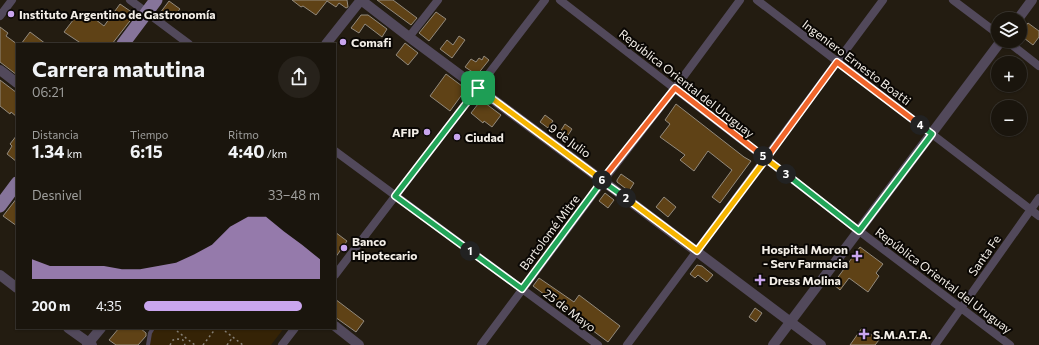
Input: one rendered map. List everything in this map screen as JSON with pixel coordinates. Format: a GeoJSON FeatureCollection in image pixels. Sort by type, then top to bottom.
{"type":"FeatureCollection","features":[{"type":"Feature","properties":{"kind":"main road"},"geometry":{"type":"LineString","coordinates":[[124,43],[156,0]]}},
{"type":"Feature","properties":{"kind":"main road"},"geometry":{"type":"LineString","coordinates":[[0,206],[16,184]]}},
{"type":"Feature","properties":{"kind":"street"},"geometry":{"type":"LineString","coordinates":[[0,16],[12,0]]}},
{"type":"Feature","properties":{"kind":"street"},"geometry":{"type":"LineString","coordinates":[[130,0],[188,43]]}},
{"type":"Feature","properties":{"kind":"street"},"geometry":{"type":"LineString","coordinates":[[327,43],[361,0]]}},
{"type":"Feature","properties":{"kind":"street","name":"9 de Julio"},"geometry":{"type":"LineString","coordinates":[[361,0],[821,345]]}},
{"type":"Feature","properties":{"kind":"street"},"geometry":{"type":"LineString","coordinates":[[409,37],[438,0]]}},
{"type":"Feature","properties":{"kind":"street"},"geometry":{"type":"LineString","coordinates":[[336,274],[545,0]]}},
{"type":"Feature","properties":{"kind":"street","name":"República Oriental del Uruguay"},"geometry":{"type":"LineString","coordinates":[[560,0],[859,231],[1010,345]]}},
{"type":"Feature","properties":{"kind":"street","name":"Bartolomé Mitre"},"geometry":{"type":"LineString","coordinates":[[481,345],[602,181],[675,88],[740,0]]}},
{"type":"Feature","properties":{"kind":"street","name":"Ingeniero Ernesto Boatti"},"geometry":{"type":"LineString","coordinates":[[757,0],[1039,216]]}},
{"type":"Feature","properties":{"kind":"street"},"geometry":{"type":"LineString","coordinates":[[627,345],[883,0]]}},
{"type":"Feature","properties":{"kind":"street"},"geometry":{"type":"LineString","coordinates":[[953,0],[991,29]]}},
{"type":"Feature","properties":{"kind":"street"},"geometry":{"type":"LineString","coordinates":[[1023,12],[1032,0]]}},
{"type":"Feature","properties":{"kind":"street"},"geometry":{"type":"LineString","coordinates":[[773,345],[996,48]]}},
{"type":"Feature","properties":{"kind":"street"},"geometry":{"type":"LineString","coordinates":[[1016,48],[1039,66]]}},
{"type":"Feature","properties":{"kind":"street"},"geometry":{"type":"LineString","coordinates":[[0,70],[16,83]]}},
{"type":"Feature","properties":{"kind":"street","name":"25 de Mayo"},"geometry":{"type":"LineString","coordinates":[[336,152],[598,345]]}},
{"type":"Feature","properties":{"kind":"street","name":"Santa Fe"},"geometry":{"type":"LineString","coordinates":[[936,345],[1039,198]]}},
{"type":"Feature","properties":{"kind":"street"},"geometry":{"type":"LineString","coordinates":[[0,275],[16,287]]}},
{"type":"Feature","properties":{"kind":"street"},"geometry":{"type":"LineString","coordinates":[[336,327],[359,345]]}},
{"type":"Feature","properties":{"kind":"street"},"geometry":{"type":"LineString","coordinates":[[69,329],[89,344],[99,329]]}},
{"type":"Feature","properties":{"kind":"street"},"geometry":{"type":"LineString","coordinates":[[282,345],[294,329]]}},
{"type":"Feature","properties":{"kind":"lane"},"geometry":{"type":"LineString","coordinates":[[148,345],[150,333],[152,329]]}},
{"type":"Feature","properties":{"kind":"path"},"geometry":{"type":"LineString","coordinates":[[174,329],[195,345]]}},
{"type":"Feature","properties":{"kind":"path"},"geometry":{"type":"LineString","coordinates":[[203,345],[215,329]]}},
{"type":"Feature","properties":{"kind":"path"},"geometry":{"type":"LineString","coordinates":[[222,329],[243,345]]}},
{"type":"Feature","properties":{"kind":"path"},"geometry":{"type":"LineString","coordinates":[[226,345],[233,337]]}},
{"type":"Feature","properties":{"kind":"path"},"geometry":{"type":"LineString","coordinates":[[170,345],[175,339],[183,340],[186,345]]}},
{"type":"Feature","properties":{"kind":"shaded area"},"geometry":{"type":"Polygon","coordinates":[[[153,329],[283,329],[271,345],[148,345],[153,329]]]}},
{"type":"Feature","properties":{"kind":"building"},"geometry":{"type":"Polygon","coordinates":[[[292,0],[347,0],[348,7],[346,8],[339,3],[336,7],[327,1],[316,15],[292,0]]]}},
{"type":"Feature","properties":{"kind":"building"},"geometry":{"type":"Polygon","coordinates":[[[377,0],[393,0],[417,18],[411,25],[377,0]]]}},
{"type":"Feature","properties":{"kind":"building"},"geometry":{"type":"Polygon","coordinates":[[[169,1],[180,9],[171,20],[160,13],[169,1]]]}},
{"type":"Feature","properties":{"kind":"building"},"geometry":{"type":"Polygon","coordinates":[[[120,4],[133,13],[133,17],[113,43],[80,43],[64,32],[77,15],[82,14],[84,16],[87,13],[104,26],[120,4]]]}},
{"type":"Feature","properties":{"kind":"building"},"geometry":{"type":"Polygon","coordinates":[[[436,12],[446,19],[429,41],[419,33],[436,12]]]}},
{"type":"Feature","properties":{"kind":"building"},"geometry":{"type":"Polygon","coordinates":[[[361,15],[368,15],[387,29],[382,37],[365,24],[359,33],[351,28],[361,15]]]}},
{"type":"Feature","properties":{"kind":"building"},"geometry":{"type":"Polygon","coordinates":[[[1028,23],[1039,31],[1039,37],[1033,45],[1027,40],[1028,23]]]}},
{"type":"Feature","properties":{"kind":"building"},"geometry":{"type":"Polygon","coordinates":[[[0,27],[8,33],[6,36],[16,43],[16,74],[0,62],[0,27]]]}},
{"type":"Feature","properties":{"kind":"building"},"geometry":{"type":"Polygon","coordinates":[[[30,32],[45,43],[22,43],[30,32]]]}},
{"type":"Feature","properties":{"kind":"building"},"geometry":{"type":"Polygon","coordinates":[[[459,36],[465,40],[452,58],[440,49],[447,40],[453,45],[459,36]]]}},
{"type":"Feature","properties":{"kind":"building"},"geometry":{"type":"Polygon","coordinates":[[[405,43],[418,53],[408,65],[396,55],[405,43]]]}},
{"type":"Feature","properties":{"kind":"building"},"geometry":{"type":"Polygon","coordinates":[[[484,56],[489,60],[477,75],[465,67],[471,59],[476,62],[479,58],[482,60],[484,56]]]}},
{"type":"Feature","properties":{"kind":"building"},"geometry":{"type":"Polygon","coordinates":[[[446,74],[466,89],[450,111],[430,96],[446,74]]]}},
{"type":"Feature","properties":{"kind":"building"},"geometry":{"type":"Polygon","coordinates":[[[0,80],[16,92],[16,116],[11,112],[10,114],[0,106],[0,80]]]}},
{"type":"Feature","properties":{"kind":"building"},"geometry":{"type":"Polygon","coordinates":[[[485,103],[501,115],[492,127],[484,121],[483,123],[471,113],[478,104],[485,103]]]}},
{"type":"Feature","properties":{"kind":"building"},"geometry":{"type":"Polygon","coordinates":[[[676,104],[751,161],[720,203],[712,197],[732,170],[708,151],[694,171],[680,160],[685,155],[660,137],[670,124],[665,120],[676,104]]]}},
{"type":"Feature","properties":{"kind":"building"},"geometry":{"type":"Polygon","coordinates":[[[545,115],[553,121],[548,128],[540,122],[545,115]]]}},
{"type":"Feature","properties":{"kind":"building"},"geometry":{"type":"Polygon","coordinates":[[[565,124],[572,129],[565,140],[558,135],[565,124]]]}},
{"type":"Feature","properties":{"kind":"building"},"geometry":{"type":"Polygon","coordinates":[[[16,136],[16,161],[7,154],[12,146],[10,144],[16,136]]]}},
{"type":"Feature","properties":{"kind":"building"},"geometry":{"type":"Polygon","coordinates":[[[621,174],[634,183],[629,191],[617,182],[621,174]]]}},
{"type":"Feature","properties":{"kind":"building"},"geometry":{"type":"Polygon","coordinates":[[[605,193],[614,200],[608,208],[599,201],[605,193]]]}},
{"type":"Feature","properties":{"kind":"building"},"geometry":{"type":"Polygon","coordinates":[[[664,197],[676,207],[668,217],[656,207],[664,197]]]}},
{"type":"Feature","properties":{"kind":"building"},"geometry":{"type":"Polygon","coordinates":[[[16,199],[16,225],[3,216],[16,199]]]}},
{"type":"Feature","properties":{"kind":"building"},"geometry":{"type":"Polygon","coordinates":[[[336,233],[347,241],[336,257],[336,233]]]}},
{"type":"Feature","properties":{"kind":"building"},"geometry":{"type":"Polygon","coordinates":[[[860,247],[883,264],[876,273],[879,276],[868,292],[849,278],[840,290],[833,284],[860,247]]]}},
{"type":"Feature","properties":{"kind":"building"},"geometry":{"type":"Polygon","coordinates":[[[697,265],[702,266],[713,275],[707,282],[698,275],[695,278],[690,274],[697,265]]]}},
{"type":"Feature","properties":{"kind":"building"},"geometry":{"type":"Polygon","coordinates":[[[539,278],[574,302],[579,295],[620,326],[608,342],[533,286],[539,278]]]}},
{"type":"Feature","properties":{"kind":"building"},"geometry":{"type":"Polygon","coordinates":[[[336,300],[364,321],[356,332],[336,318],[336,300]]]}},
{"type":"Feature","properties":{"kind":"building"},"geometry":{"type":"Polygon","coordinates":[[[755,308],[762,313],[756,322],[749,317],[755,308]]]}},
{"type":"Feature","properties":{"kind":"building","name":"S.M.A.T.A."},"geometry":{"type":"Polygon","coordinates":[[[862,328],[879,340],[875,345],[850,345],[862,328]]]}},
{"type":"Feature","properties":{"kind":"building"},"geometry":{"type":"Polygon","coordinates":[[[118,329],[141,329],[146,333],[146,336],[138,345],[116,345],[109,340],[118,329]]]}},
{"type":"Feature","properties":{"kind":"place","name":"Instituto Argentino de Gastronomía"},"geometry":{"type":"Point","coordinates":[11,14]}},
{"type":"Feature","properties":{"kind":"place","name":"Comafi"},"geometry":{"type":"Point","coordinates":[343,42]}},
{"type":"Feature","properties":{"kind":"place","name":"AFIP"},"geometry":{"type":"Point","coordinates":[427,132]}},
{"type":"Feature","properties":{"kind":"place","name":"Ciudad"},"geometry":{"type":"Point","coordinates":[457,137]}},
{"type":"Feature","properties":{"kind":"place","name":"Banco Hipotecario"},"geometry":{"type":"Point","coordinates":[344,248]}},
{"type":"Feature","properties":{"kind":"place","name":"Hospital Moron - Serv Farmacia"},"geometry":{"type":"Point","coordinates":[857,256]}},
{"type":"Feature","properties":{"kind":"place","name":"Dress Molina"},"geometry":{"type":"Point","coordinates":[760,280]}},
{"type":"Feature","properties":{"kind":"place","name":"S.M.A.T.A."},"geometry":{"type":"Point","coordinates":[864,334]}},
{"type":"Feature","properties":{"kind":"route"},"geometry":{"type":"LineString","coordinates":[[478,88],[395,196],[522,289],[602,181],[697,251],[766,159],[859,231],[932,134],[837,62],[766,159],[675,88],[602,181],[478,88]]}}]}
